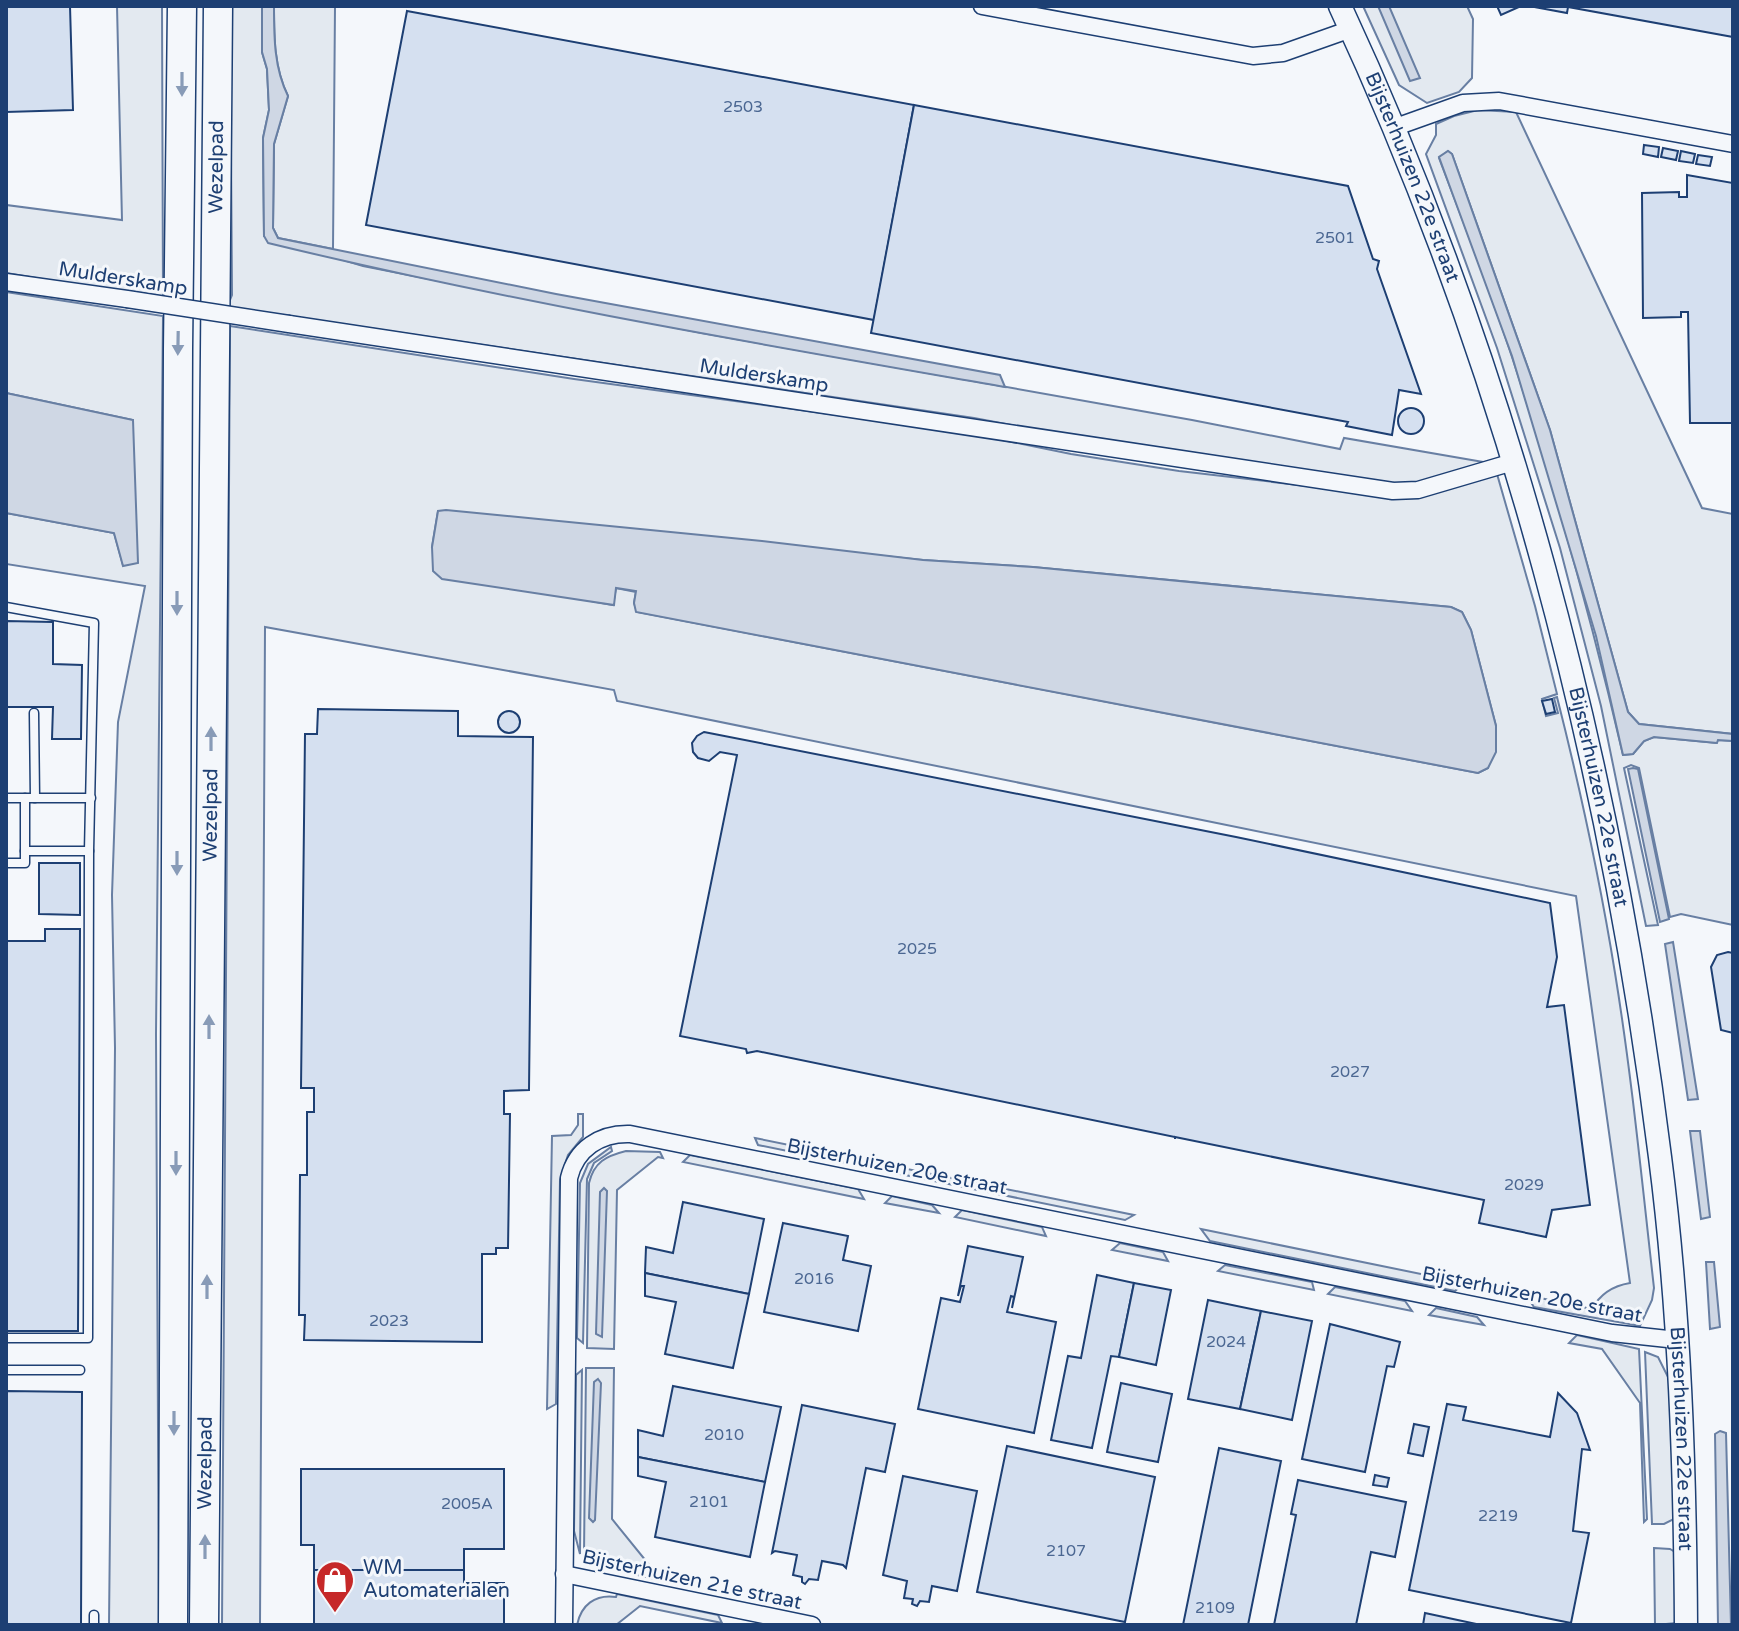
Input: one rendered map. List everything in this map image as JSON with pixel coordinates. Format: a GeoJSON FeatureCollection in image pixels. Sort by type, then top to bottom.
{"type":"FeatureCollection","features":[{"type":"Feature","properties":{"kind":"highway","name":"Wezelpad"},"geometry":{"type":"LineString","coordinates":[[173,1625],[182,6]]}},
{"type":"Feature","properties":{"kind":"highway","name":"Wezelpad"},"geometry":{"type":"LineString","coordinates":[[204,1625],[218,6]]}},
{"type":"Feature","properties":{"kind":"main road","name":"Bijsterhuizen 22e straat"},"geometry":{"type":"LineString","coordinates":[[1340,6],[1393,128],[1471,335],[1513,462],[1551,595],[1589,750],[1623,921],[1661,1158],[1677,1340],[1685,1514],[1686,1625]]}},
{"type":"Feature","properties":{"kind":"street"},"geometry":{"type":"LineString","coordinates":[[982,6],[1253,56],[1283,53],[1351,29]]}},
{"type":"Feature","properties":{"kind":"street"},"geometry":{"type":"LineString","coordinates":[[1393,128],[1463,103],[1499,101],[1733,144]]}},
{"type":"Feature","properties":{"kind":"street","name":"Mulderskamp"},"geometry":{"type":"LineString","coordinates":[[6,282],[1393,491],[1418,490],[1513,462]]}},
{"type":"Feature","properties":{"kind":"street","name":"Bijsterhuizen 20e straat"},"geometry":{"type":"LineString","coordinates":[[564,1625],[569,1178],[581,1153],[609,1135],[630,1134],[1612,1333],[1677,1340]]}},
{"type":"Feature","properties":{"kind":"street","name":"Bijsterhuizen 21e straat"},"geometry":{"type":"LineString","coordinates":[[564,1574],[812,1625]]}},
{"type":"Feature","properties":{"kind":"lane"},"geometry":{"type":"LineString","coordinates":[[6,607],[94,623],[89,851],[88,1338],[6,1338]]}},
{"type":"Feature","properties":{"kind":"lane"},"geometry":{"type":"LineString","coordinates":[[6,863],[25,863],[34,713]]}},
{"type":"Feature","properties":{"kind":"lane"},"geometry":{"type":"LineString","coordinates":[[6,798],[91,798]]}},
{"type":"Feature","properties":{"kind":"lane"},"geometry":{"type":"LineString","coordinates":[[25,851],[89,851]]}},
{"type":"Feature","properties":{"kind":"lane"},"geometry":{"type":"LineString","coordinates":[[6,1370],[80,1370]]}},
{"type":"Feature","properties":{"kind":"lane"},"geometry":{"type":"LineString","coordinates":[[94,1615],[94,1625]]}},
{"type":"Feature","properties":{"kind":"shaded area"},"geometry":{"type":"Polygon","coordinates":[[[117,6],[162,6],[163,299],[6,273],[6,205],[122,220],[117,6]]]}},
{"type":"Feature","properties":{"kind":"shaded area"},"geometry":{"type":"Polygon","coordinates":[[[230,6],[262,6],[262,52],[267,69],[269,110],[263,138],[264,236],[363,266],[702,333],[1340,449],[1344,438],[1489,463],[1407,487],[1109,443],[974,418],[227,307],[232,295],[230,6]]]}},
{"type":"Feature","properties":{"kind":"shaded area"},"geometry":{"type":"Polygon","coordinates":[[[262,6],[274,6],[277,63],[288,96],[274,144],[273,228],[278,238],[556,294],[1000,375],[1005,387],[543,303],[268,243],[264,236],[263,138],[269,110],[267,69],[262,52],[262,6]]]}},
{"type":"Feature","properties":{"kind":"shaded area"},"geometry":{"type":"Polygon","coordinates":[[[274,6],[335,6],[333,249],[278,238],[273,228],[274,144],[288,96],[277,63],[274,6]]]}},
{"type":"Feature","properties":{"kind":"shaded area"},"geometry":{"type":"Polygon","coordinates":[[[1363,6],[1467,6],[1473,19],[1472,78],[1459,92],[1427,103],[1399,85],[1363,6]]]}},
{"type":"Feature","properties":{"kind":"shaded area"},"geometry":{"type":"Polygon","coordinates":[[[1378,6],[1389,6],[1420,78],[1410,81],[1378,6]]]}},
{"type":"Feature","properties":{"kind":"shaded area"},"geometry":{"type":"Polygon","coordinates":[[[1478,110],[1516,112],[1702,508],[1733,514],[1733,734],[1639,724],[1628,712],[1550,430],[1452,154],[1448,151],[1439,158],[1495,307],[1543,456],[1586,605],[1623,755],[1633,754],[1644,741],[1654,737],[1716,743],[1717,740],[1733,741],[1733,925],[1681,914],[1670,917],[1639,768],[1631,765],[1624,768],[1658,925],[1646,926],[1601,706],[1560,548],[1497,348],[1426,154],[1436,135],[1436,124],[1478,110]]]}},
{"type":"Feature","properties":{"kind":"shaded area"},"geometry":{"type":"Polygon","coordinates":[[[1448,151],[1452,154],[1550,430],[1628,712],[1639,724],[1733,734],[1733,741],[1718,740],[1717,743],[1654,737],[1644,741],[1633,754],[1623,755],[1596,636],[1512,356],[1439,157],[1448,151]]]}},
{"type":"Feature","properties":{"kind":"shaded area"},"geometry":{"type":"Polygon","coordinates":[[[6,292],[163,316],[156,1034],[159,1625],[109,1625],[115,1048],[112,895],[118,722],[145,586],[6,564],[6,513],[114,533],[123,565],[133,420],[6,393],[6,292]]]}},
{"type":"Feature","properties":{"kind":"shaded area"},"geometry":{"type":"Polygon","coordinates":[[[230,326],[574,379],[968,433],[1071,454],[1179,471],[1393,496],[1497,474],[1557,694],[1542,699],[1546,716],[1558,713],[1554,698],[1557,697],[1589,834],[1615,973],[1654,1288],[1640,1326],[1534,1307],[1526,1295],[1592,1309],[1607,1292],[1630,1283],[1576,896],[617,701],[614,690],[265,627],[260,1625],[222,1625],[230,326]],[[438,511],[432,547],[564,596],[613,605],[616,588],[636,592],[634,603],[637,612],[1478,773],[1488,768],[1496,726],[1471,630],[1462,612],[1451,607],[1033,567],[923,560],[438,511]]]}},
{"type":"Feature","properties":{"kind":"shaded area"},"geometry":{"type":"Polygon","coordinates":[[[6,393],[133,420],[138,563],[123,566],[114,533],[6,513],[6,393]]]}},
{"type":"Feature","properties":{"kind":"shaded area"},"geometry":{"type":"Polygon","coordinates":[[[438,511],[923,560],[1033,567],[1451,607],[1462,612],[1471,630],[1496,726],[1496,752],[1488,768],[1478,773],[636,612],[636,591],[616,588],[614,605],[442,579],[433,571],[432,547],[438,511]]]}},
{"type":"Feature","properties":{"kind":"shaded area"},"geometry":{"type":"Polygon","coordinates":[[[1628,769],[1638,769],[1669,919],[1660,922],[1628,769]]]}},
{"type":"Feature","properties":{"kind":"shaded area"},"geometry":{"type":"Polygon","coordinates":[[[1673,942],[1698,1099],[1688,1100],[1665,944],[1673,942]]]}},
{"type":"Feature","properties":{"kind":"shaded area"},"geometry":{"type":"Polygon","coordinates":[[[578,1114],[583,1114],[583,1137],[568,1155],[560,1180],[556,1404],[547,1409],[552,1136],[571,1135],[578,1125],[578,1114]]]}},
{"type":"Feature","properties":{"kind":"shaded area"},"geometry":{"type":"Polygon","coordinates":[[[1690,1131],[1700,1131],[1710,1217],[1701,1219],[1690,1131]]]}},
{"type":"Feature","properties":{"kind":"shaded area"},"geometry":{"type":"Polygon","coordinates":[[[755,1138],[1134,1215],[1125,1220],[758,1145],[755,1138]]]}},
{"type":"Feature","properties":{"kind":"shaded area"},"geometry":{"type":"Polygon","coordinates":[[[611,1147],[612,1151],[594,1163],[587,1179],[583,1343],[577,1338],[580,1183],[588,1164],[611,1147]]]}},
{"type":"Feature","properties":{"kind":"shaded area"},"geometry":{"type":"Polygon","coordinates":[[[626,1151],[660,1152],[663,1158],[658,1157],[617,1190],[614,1349],[587,1348],[589,1183],[602,1161],[626,1151]]]}},
{"type":"Feature","properties":{"kind":"shaded area"},"geometry":{"type":"Polygon","coordinates":[[[690,1155],[858,1189],[864,1199],[683,1162],[690,1155]]]}},
{"type":"Feature","properties":{"kind":"shaded area"},"geometry":{"type":"Polygon","coordinates":[[[604,1188],[607,1191],[602,1337],[596,1334],[600,1192],[604,1188]]]}},
{"type":"Feature","properties":{"kind":"shaded area"},"geometry":{"type":"Polygon","coordinates":[[[892,1196],[932,1205],[939,1213],[885,1203],[892,1196]]]}},
{"type":"Feature","properties":{"kind":"shaded area"},"geometry":{"type":"Polygon","coordinates":[[[962,1210],[1042,1227],[1046,1236],[955,1217],[962,1210]]]}},
{"type":"Feature","properties":{"kind":"shaded area"},"geometry":{"type":"Polygon","coordinates":[[[1201,1229],[1465,1283],[1455,1291],[1210,1241],[1201,1229]]]}},
{"type":"Feature","properties":{"kind":"shaded area"},"geometry":{"type":"Polygon","coordinates":[[[1120,1243],[1163,1252],[1168,1261],[1112,1250],[1120,1243]]]}},
{"type":"Feature","properties":{"kind":"shaded area"},"geometry":{"type":"Polygon","coordinates":[[[1706,1262],[1714,1262],[1720,1327],[1710,1329],[1706,1262]]]}},
{"type":"Feature","properties":{"kind":"shaded area"},"geometry":{"type":"Polygon","coordinates":[[[1225,1265],[1312,1282],[1314,1290],[1218,1271],[1225,1265]]]}},
{"type":"Feature","properties":{"kind":"shaded area"},"geometry":{"type":"Polygon","coordinates":[[[1335,1287],[1405,1301],[1412,1311],[1328,1294],[1335,1287]]]}},
{"type":"Feature","properties":{"kind":"shaded area"},"geometry":{"type":"Polygon","coordinates":[[[1436,1308],[1477,1317],[1484,1325],[1429,1315],[1436,1308]]]}},
{"type":"Feature","properties":{"kind":"shaded area"},"geometry":{"type":"Polygon","coordinates":[[[1577,1335],[1639,1349],[1647,1519],[1644,1522],[1640,1403],[1602,1349],[1569,1343],[1577,1335]]]}},
{"type":"Feature","properties":{"kind":"shaded area"},"geometry":{"type":"Polygon","coordinates":[[[1645,1352],[1658,1357],[1669,1379],[1676,1518],[1664,1524],[1652,1524],[1645,1352]]]}},
{"type":"Feature","properties":{"kind":"shaded area"},"geometry":{"type":"Polygon","coordinates":[[[586,1368],[614,1368],[612,1519],[659,1577],[678,1580],[677,1584],[599,1566],[584,1554],[586,1368]]]}},
{"type":"Feature","properties":{"kind":"shaded area"},"geometry":{"type":"Polygon","coordinates":[[[582,1370],[580,1554],[574,1531],[576,1375],[582,1370]]]}},
{"type":"Feature","properties":{"kind":"shaded area"},"geometry":{"type":"Polygon","coordinates":[[[598,1379],[601,1383],[593,1522],[589,1518],[594,1382],[598,1379]]]}},
{"type":"Feature","properties":{"kind":"shaded area"},"geometry":{"type":"Polygon","coordinates":[[[1720,1431],[1726,1433],[1731,1625],[1718,1625],[1715,1434],[1720,1431]]]}},
{"type":"Feature","properties":{"kind":"shaded area"},"geometry":{"type":"Polygon","coordinates":[[[1654,1548],[1675,1552],[1677,1623],[1655,1625],[1654,1548]]]}},
{"type":"Feature","properties":{"kind":"shaded area"},"geometry":{"type":"Polygon","coordinates":[[[617,1594],[718,1615],[722,1623],[640,1606],[616,1625],[577,1625],[590,1602],[602,1597],[616,1597],[617,1594]]]}},
{"type":"Feature","properties":{"kind":"building"},"geometry":{"type":"Polygon","coordinates":[[[6,6],[70,6],[73,110],[6,112],[6,6]]]}},
{"type":"Feature","properties":{"kind":"building"},"geometry":{"type":"Polygon","coordinates":[[[1497,6],[1521,6],[1501,15],[1497,6]]]}},
{"type":"Feature","properties":{"kind":"building"},"geometry":{"type":"Polygon","coordinates":[[[1529,6],[1733,6],[1733,37],[1568,7],[1567,13],[1529,6]]]}},
{"type":"Feature","properties":{"kind":"building"},"geometry":{"type":"Polygon","coordinates":[[[407,11],[914,105],[874,320],[366,225],[407,11]]]}},
{"type":"Feature","properties":{"kind":"building"},"geometry":{"type":"Polygon","coordinates":[[[914,105],[1348,186],[1373,259],[1379,261],[1377,269],[1421,394],[1399,390],[1392,435],[1346,426],[1348,422],[871,333],[914,105]]]}},
{"type":"Feature","properties":{"kind":"building"},"geometry":{"type":"Polygon","coordinates":[[[1644,145],[1659,147],[1658,157],[1643,154],[1644,145]]]}},
{"type":"Feature","properties":{"kind":"building"},"geometry":{"type":"Polygon","coordinates":[[[1663,148],[1678,151],[1676,160],[1661,157],[1663,148]]]}},
{"type":"Feature","properties":{"kind":"building"},"geometry":{"type":"Polygon","coordinates":[[[1681,151],[1695,154],[1693,163],[1679,161],[1681,151]]]}},
{"type":"Feature","properties":{"kind":"building"},"geometry":{"type":"Polygon","coordinates":[[[1698,155],[1712,157],[1710,166],[1696,164],[1698,155]]]}},
{"type":"Feature","properties":{"kind":"building"},"geometry":{"type":"Polygon","coordinates":[[[1687,175],[1733,183],[1733,423],[1690,423],[1688,312],[1681,312],[1681,317],[1643,318],[1642,193],[1679,192],[1679,197],[1687,197],[1687,175]]]}},
{"type":"Feature","properties":{"kind":"building"},"geometry":{"type":"Polygon","coordinates":[[[1411,408],[1420,412],[1424,421],[1420,430],[1411,434],[1402,430],[1398,421],[1402,412],[1411,408]]]}},
{"type":"Feature","properties":{"kind":"building"},"geometry":{"type":"Polygon","coordinates":[[[6,621],[53,622],[53,664],[82,665],[81,739],[52,739],[53,707],[6,707],[6,621]]]}},
{"type":"Feature","properties":{"kind":"building"},"geometry":{"type":"Polygon","coordinates":[[[1552,699],[1555,712],[1546,714],[1542,701],[1552,699]]]}},
{"type":"Feature","properties":{"kind":"building"},"geometry":{"type":"Polygon","coordinates":[[[318,709],[458,711],[458,736],[533,737],[529,1090],[504,1091],[504,1114],[510,1114],[508,1248],[496,1248],[496,1254],[482,1254],[482,1342],[304,1340],[305,1315],[299,1315],[300,1175],[307,1175],[307,1112],[314,1112],[314,1088],[301,1088],[305,734],[317,734],[318,709]]]}},
{"type":"Feature","properties":{"kind":"building"},"geometry":{"type":"Polygon","coordinates":[[[509,711],[517,714],[520,722],[517,730],[509,733],[501,730],[498,722],[501,714],[509,711]]]}},
{"type":"Feature","properties":{"kind":"building"},"geometry":{"type":"Polygon","coordinates":[[[704,732],[1236,837],[1550,903],[1557,957],[1547,1007],[1564,1005],[1590,1205],[1552,1210],[1546,1237],[1479,1223],[1484,1200],[757,1051],[747,1053],[746,1049],[680,1036],[737,755],[720,752],[709,761],[698,758],[693,752],[692,743],[704,732]]]}},
{"type":"Feature","properties":{"kind":"building"},"geometry":{"type":"Polygon","coordinates":[[[39,863],[80,863],[80,915],[39,914],[39,863]]]}},
{"type":"Feature","properties":{"kind":"building"},"geometry":{"type":"Polygon","coordinates":[[[45,929],[80,929],[78,1331],[6,1331],[6,941],[45,941],[45,929]]]}},
{"type":"Feature","properties":{"kind":"building"},"geometry":{"type":"Polygon","coordinates":[[[1733,953],[1733,1033],[1721,1030],[1711,967],[1717,955],[1733,953]]]}},
{"type":"Feature","properties":{"kind":"building"},"geometry":{"type":"Polygon","coordinates":[[[683,1202],[764,1219],[749,1294],[645,1273],[646,1247],[673,1253],[683,1202]]]}},
{"type":"Feature","properties":{"kind":"building"},"geometry":{"type":"Polygon","coordinates":[[[783,1223],[848,1236],[843,1260],[871,1266],[858,1331],[764,1312],[783,1223]]]}},
{"type":"Feature","properties":{"kind":"building"},"geometry":{"type":"Polygon","coordinates":[[[968,1246],[1023,1257],[1012,1308],[1014,1297],[1011,1296],[1007,1312],[1056,1322],[1034,1433],[918,1409],[941,1298],[960,1302],[964,1286],[961,1286],[958,1296],[968,1246]]]}},
{"type":"Feature","properties":{"kind":"building"},"geometry":{"type":"Polygon","coordinates":[[[645,1273],[749,1294],[733,1368],[665,1354],[676,1302],[645,1296],[645,1273]]]}},
{"type":"Feature","properties":{"kind":"building"},"geometry":{"type":"Polygon","coordinates":[[[1097,1275],[1134,1283],[1119,1357],[1111,1356],[1092,1448],[1051,1440],[1068,1356],[1081,1358],[1097,1275]]]}},
{"type":"Feature","properties":{"kind":"building"},"geometry":{"type":"Polygon","coordinates":[[[1134,1283],[1171,1290],[1156,1365],[1119,1357],[1134,1283]]]}},
{"type":"Feature","properties":{"kind":"building"},"geometry":{"type":"Polygon","coordinates":[[[1208,1300],[1261,1311],[1240,1409],[1188,1399],[1208,1300]]]}},
{"type":"Feature","properties":{"kind":"building"},"geometry":{"type":"Polygon","coordinates":[[[1261,1311],[1312,1321],[1292,1420],[1240,1409],[1261,1311]]]}},
{"type":"Feature","properties":{"kind":"building"},"geometry":{"type":"Polygon","coordinates":[[[1330,1324],[1400,1342],[1394,1367],[1387,1366],[1365,1472],[1302,1459],[1330,1324]]]}},
{"type":"Feature","properties":{"kind":"building"},"geometry":{"type":"Polygon","coordinates":[[[1121,1383],[1172,1394],[1158,1462],[1107,1452],[1121,1383]]]}},
{"type":"Feature","properties":{"kind":"building"},"geometry":{"type":"Polygon","coordinates":[[[673,1386],[781,1407],[765,1482],[638,1457],[638,1430],[663,1436],[673,1386]]]}},
{"type":"Feature","properties":{"kind":"building"},"geometry":{"type":"Polygon","coordinates":[[[6,1391],[82,1392],[81,1625],[6,1625],[6,1391]]]}},
{"type":"Feature","properties":{"kind":"building"},"geometry":{"type":"Polygon","coordinates":[[[1558,1393],[1577,1413],[1590,1450],[1582,1449],[1573,1531],[1589,1533],[1571,1623],[1409,1590],[1447,1404],[1466,1407],[1463,1420],[1550,1437],[1558,1393]]]}},
{"type":"Feature","properties":{"kind":"building"},"geometry":{"type":"Polygon","coordinates":[[[802,1405],[895,1424],[885,1472],[866,1468],[846,1568],[822,1561],[818,1580],[809,1579],[805,1584],[802,1577],[793,1575],[797,1555],[772,1553],[802,1405]]]}},
{"type":"Feature","properties":{"kind":"building"},"geometry":{"type":"Polygon","coordinates":[[[1414,1424],[1429,1427],[1423,1456],[1408,1453],[1414,1424]]]}},
{"type":"Feature","properties":{"kind":"building"},"geometry":{"type":"Polygon","coordinates":[[[1007,1446],[1155,1477],[1125,1622],[977,1592],[1007,1446]]]}},
{"type":"Feature","properties":{"kind":"building"},"geometry":{"type":"Polygon","coordinates":[[[1219,1448],[1281,1461],[1248,1625],[1183,1625],[1219,1448]]]}},
{"type":"Feature","properties":{"kind":"building"},"geometry":{"type":"Polygon","coordinates":[[[638,1457],[765,1482],[750,1557],[655,1537],[666,1482],[638,1476],[638,1457]]]}},
{"type":"Feature","properties":{"kind":"building"},"geometry":{"type":"Polygon","coordinates":[[[301,1469],[504,1469],[504,1549],[464,1549],[464,1570],[314,1570],[314,1545],[301,1545],[301,1469]]]}},
{"type":"Feature","properties":{"kind":"building"},"geometry":{"type":"Polygon","coordinates":[[[1375,1475],[1389,1478],[1387,1487],[1373,1485],[1375,1475]]]}},
{"type":"Feature","properties":{"kind":"building"},"geometry":{"type":"Polygon","coordinates":[[[903,1476],[977,1491],[957,1591],[932,1586],[929,1602],[920,1601],[917,1606],[912,1604],[913,1599],[904,1598],[907,1581],[883,1575],[903,1476]]]}},
{"type":"Feature","properties":{"kind":"building"},"geometry":{"type":"Polygon","coordinates":[[[1298,1480],[1406,1502],[1395,1557],[1371,1552],[1356,1625],[1274,1625],[1296,1515],[1291,1514],[1298,1480]]]}},
{"type":"Feature","properties":{"kind":"building"},"geometry":{"type":"Polygon","coordinates":[[[314,1570],[464,1570],[464,1583],[504,1583],[504,1625],[314,1625],[314,1570]]]}},
{"type":"Feature","properties":{"kind":"building"},"geometry":{"type":"Polygon","coordinates":[[[1425,1613],[1481,1625],[1423,1625],[1425,1613]]]}},
{"type":"Feature","properties":{"kind":"place","name":"WM Automaterialen"},"geometry":{"type":"Point","coordinates":[335,1614]}}]}
